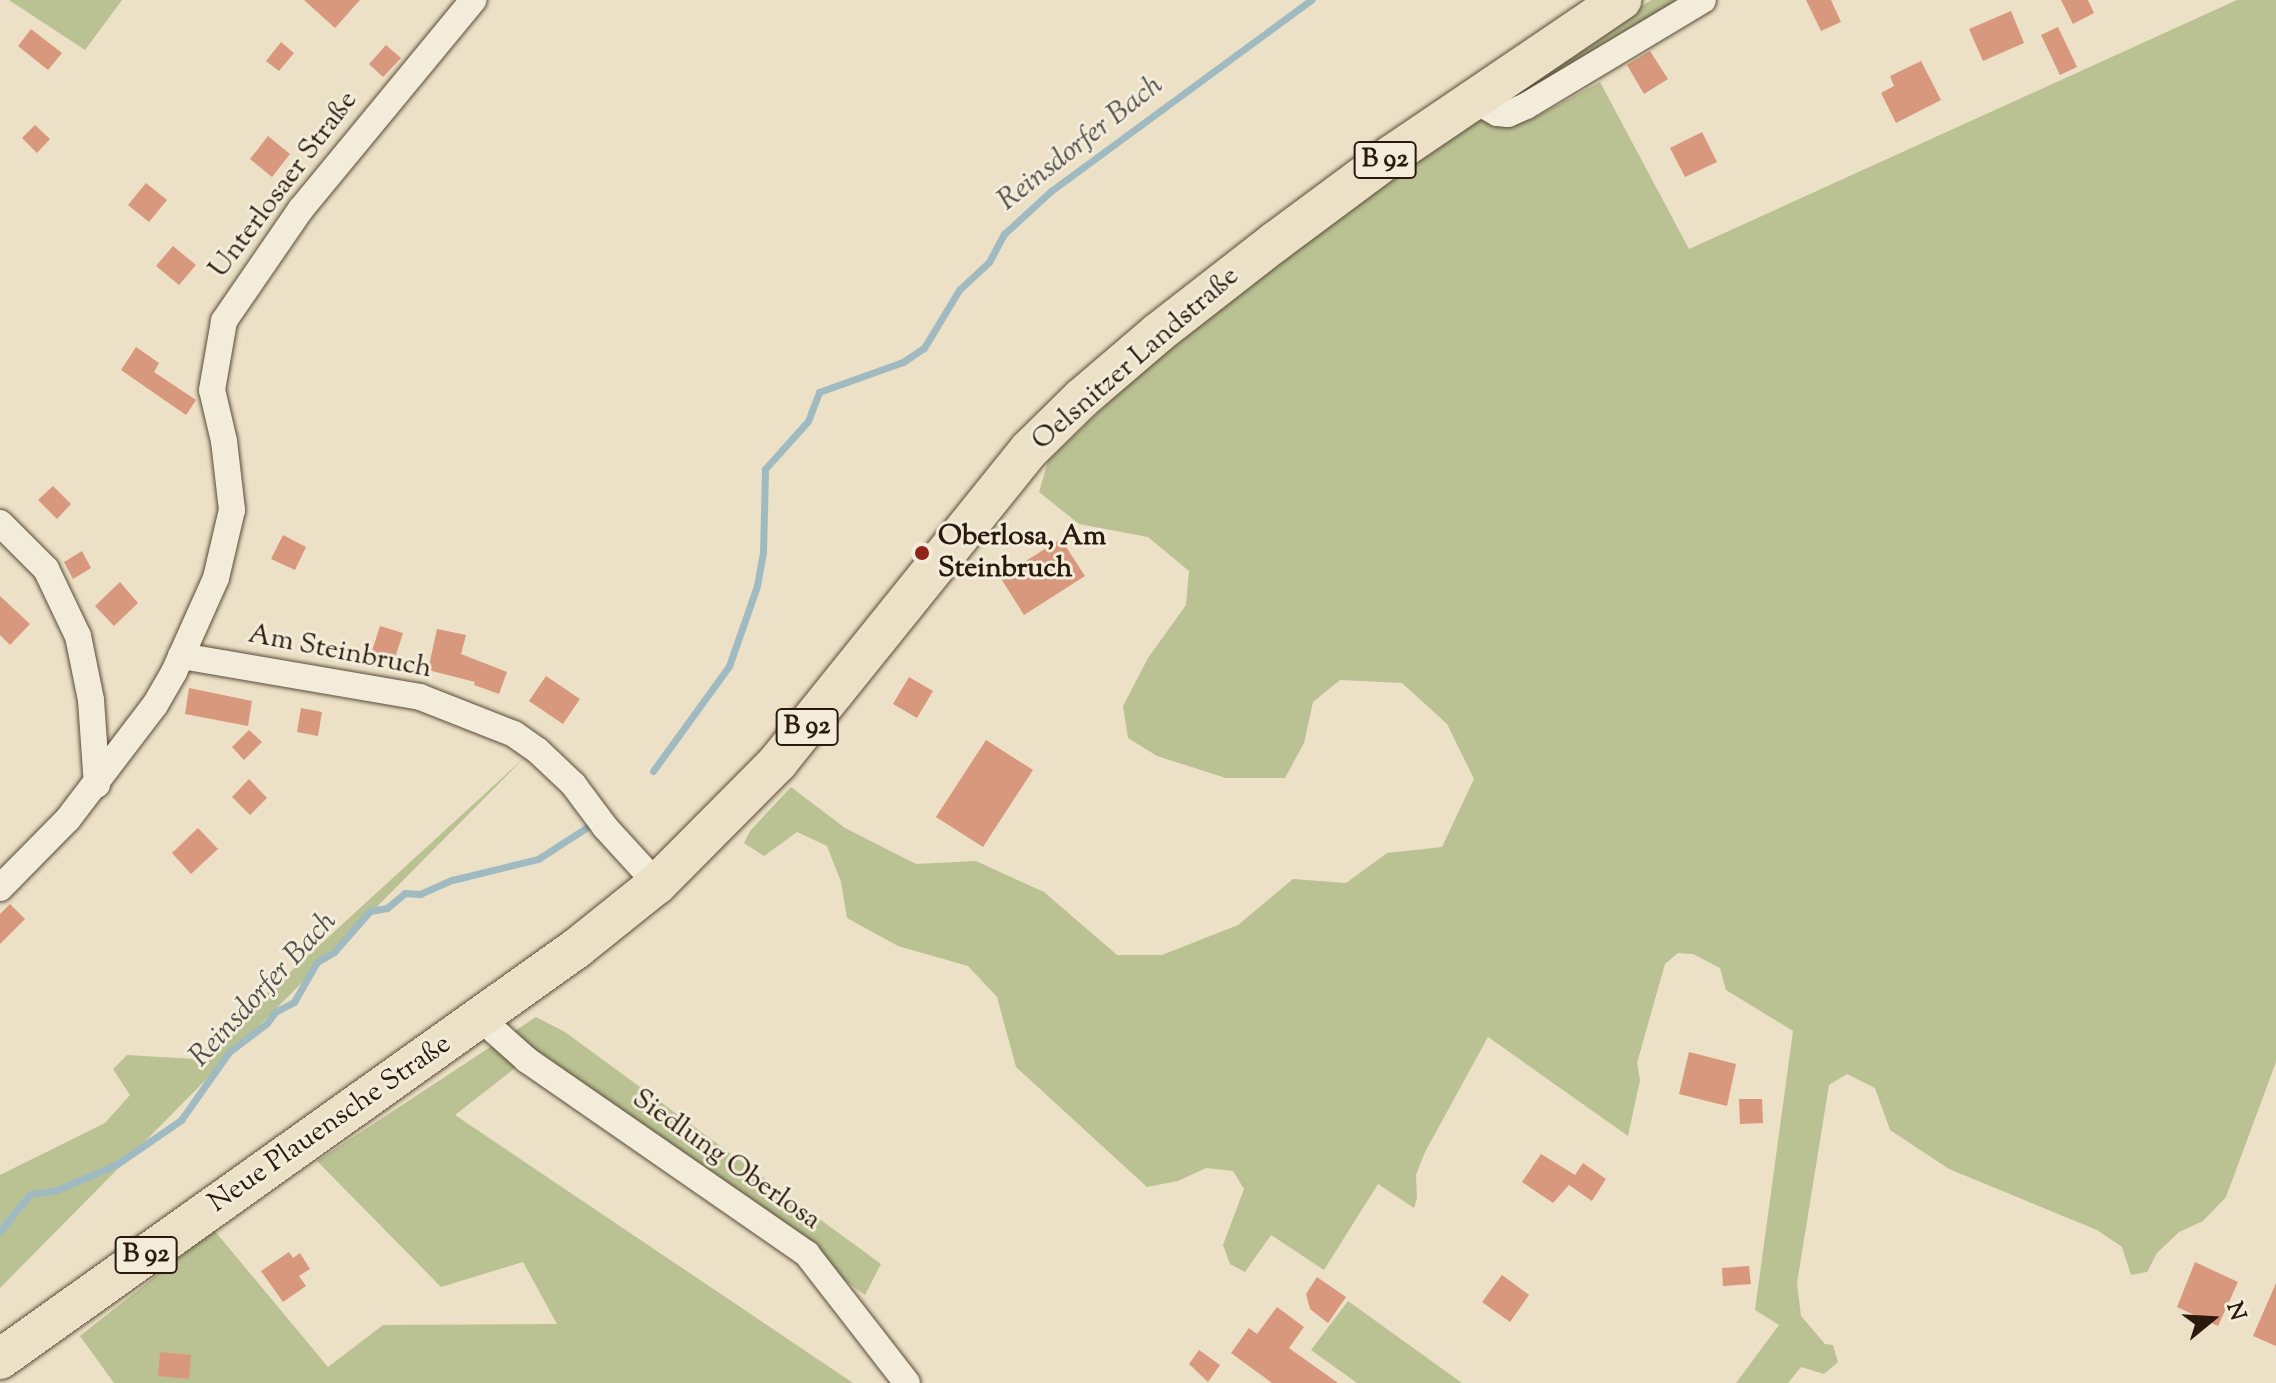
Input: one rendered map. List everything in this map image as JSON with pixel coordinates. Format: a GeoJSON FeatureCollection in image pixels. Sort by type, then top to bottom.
{"type":"FeatureCollection","features":[{"type":"Feature","properties":{"kind":"main road","name":"Oelsnitzer Landstraße"},"geometry":{"type":"LineString","coordinates":[[657,884],[778,762],[1019,462],[1082,398],[1158,333],[1275,242],[1472,99],[1621,0]]}},
{"type":"Feature","properties":{"kind":"main road","name":"Neue Plauensche Straße"},"geometry":{"type":"LineString","coordinates":[[0,1359],[480,1018],[657,884]]}},
{"type":"Feature","properties":{"kind":"street","name":"Unterlosaer Straße"},"geometry":{"type":"LineString","coordinates":[[0,888],[97,785],[155,705],[216,578],[232,510],[224,441],[212,390],[224,321],[252,274],[301,209],[473,0]]}},
{"type":"Feature","properties":{"kind":"street"},"geometry":{"type":"LineString","coordinates":[[1472,99],[1497,113],[1508,114],[1703,0]]}},
{"type":"Feature","properties":{"kind":"street"},"geometry":{"type":"LineString","coordinates":[[0,523],[46,569],[78,636],[91,700],[97,785]]}},
{"type":"Feature","properties":{"kind":"street","name":"Am Steinbruch"},"geometry":{"type":"LineString","coordinates":[[181,656],[420,697],[514,734],[537,750],[573,784],[614,837],[657,884]]}},
{"type":"Feature","properties":{"kind":"street","name":"Siedlung Oberlosa"},"geometry":{"type":"LineString","coordinates":[[480,1018],[527,1060],[807,1254],[907,1383]]}},
{"type":"Feature","properties":{"kind":"green space"},"geometry":{"type":"Polygon","coordinates":[[[9,0],[122,0],[85,50],[9,0]]]}},
{"type":"Feature","properties":{"kind":"green space"},"geometry":{"type":"Polygon","coordinates":[[[1651,0],[1693,0],[1513,100],[1504,97],[1651,0]]]}},
{"type":"Feature","properties":{"kind":"green space"},"geometry":{"type":"Polygon","coordinates":[[[2237,0],[2276,0],[2276,1062],[2226,1197],[2203,1221],[2179,1232],[2157,1253],[2147,1272],[2131,1275],[2122,1247],[2097,1230],[1949,1169],[1890,1130],[1875,1088],[1847,1074],[1829,1085],[1797,1283],[1801,1316],[1825,1344],[1833,1345],[1838,1362],[1824,1374],[1801,1367],[1788,1383],[1736,1383],[1779,1325],[1755,1310],[1793,1031],[1726,990],[1720,968],[1693,954],[1678,953],[1665,964],[1637,1063],[1640,1080],[1628,1136],[1488,1037],[1425,1152],[1416,1175],[1414,1208],[1378,1184],[1324,1270],[1271,1235],[1245,1272],[1230,1264],[1223,1245],[1244,1189],[1233,1171],[1206,1168],[1178,1181],[1147,1187],[1016,1067],[997,997],[968,966],[898,946],[847,918],[841,882],[827,846],[797,832],[764,856],[744,843],[750,831],[791,787],[845,828],[916,864],[976,861],[1044,892],[1117,955],[1162,955],[1238,925],[1293,879],[1346,883],[1387,853],[1442,847],[1474,779],[1447,724],[1402,683],[1340,680],[1313,702],[1304,743],[1285,778],[1226,778],[1157,756],[1128,738],[1123,706],[1148,658],[1186,605],[1189,571],[1148,537],[1079,524],[1039,492],[1048,461],[1170,344],[1402,170],[1479,118],[1530,120],[1600,82],[1689,249],[2237,0]]]}},
{"type":"Feature","properties":{"kind":"green space"},"geometry":{"type":"Polygon","coordinates":[[[525,757],[0,1288],[0,1175],[105,1123],[130,1095],[113,1069],[127,1055],[195,1059],[525,757]]]}},
{"type":"Feature","properties":{"kind":"green space"},"geometry":{"type":"Polygon","coordinates":[[[536,1017],[565,1032],[881,1264],[865,1295],[533,1054],[455,1115],[853,1383],[114,1383],[80,1336],[214,1230],[328,1367],[383,1325],[557,1324],[523,1262],[441,1287],[317,1161],[536,1017]]]}},
{"type":"Feature","properties":{"kind":"green space"},"geometry":{"type":"Polygon","coordinates":[[[1348,1301],[1462,1383],[1357,1383],[1311,1350],[1348,1301]]]}},
{"type":"Feature","properties":{"kind":"building"},"geometry":{"type":"Polygon","coordinates":[[[304,0],[360,0],[335,28],[304,0]]]}},
{"type":"Feature","properties":{"kind":"building"},"geometry":{"type":"Polygon","coordinates":[[[1806,0],[1831,0],[1841,22],[1821,31],[1806,0]]]}},
{"type":"Feature","properties":{"kind":"building"},"geometry":{"type":"Polygon","coordinates":[[[2061,0],[2088,0],[2094,13],[2073,24],[2061,0]]]}},
{"type":"Feature","properties":{"kind":"building"},"geometry":{"type":"Polygon","coordinates":[[[2011,11],[2024,43],[1983,61],[1969,29],[2011,11]]]}},
{"type":"Feature","properties":{"kind":"building"},"geometry":{"type":"Polygon","coordinates":[[[2058,27],[2077,67],[2060,75],[2041,35],[2058,27]]]}},
{"type":"Feature","properties":{"kind":"building"},"geometry":{"type":"Polygon","coordinates":[[[31,29],[62,53],[48,70],[18,46],[31,29]]]}},
{"type":"Feature","properties":{"kind":"building"},"geometry":{"type":"Polygon","coordinates":[[[281,42],[294,53],[279,71],[266,61],[281,42]]]}},
{"type":"Feature","properties":{"kind":"building"},"geometry":{"type":"Polygon","coordinates":[[[386,45],[401,58],[383,77],[369,64],[386,45]]]}},
{"type":"Feature","properties":{"kind":"building"},"geometry":{"type":"Polygon","coordinates":[[[1650,51],[1668,79],[1644,94],[1627,65],[1650,51]]]}},
{"type":"Feature","properties":{"kind":"building"},"geometry":{"type":"Polygon","coordinates":[[[1921,61],[1941,100],[1896,123],[1881,93],[1894,86],[1890,76],[1921,61]]]}},
{"type":"Feature","properties":{"kind":"building"},"geometry":{"type":"Polygon","coordinates":[[[35,125],[50,139],[37,153],[22,138],[35,125]]]}},
{"type":"Feature","properties":{"kind":"building"},"geometry":{"type":"Polygon","coordinates":[[[1702,132],[1717,162],[1685,177],[1670,148],[1702,132]]]}},
{"type":"Feature","properties":{"kind":"building"},"geometry":{"type":"Polygon","coordinates":[[[268,136],[290,154],[272,177],[250,159],[268,136]]]}},
{"type":"Feature","properties":{"kind":"building"},"geometry":{"type":"Polygon","coordinates":[[[146,183],[167,200],[149,222],[128,205],[146,183]]]}},
{"type":"Feature","properties":{"kind":"building"},"geometry":{"type":"Polygon","coordinates":[[[173,246],[196,265],[179,285],[156,266],[173,246]]]}},
{"type":"Feature","properties":{"kind":"building"},"geometry":{"type":"Polygon","coordinates":[[[136,347],[159,363],[154,372],[196,400],[186,415],[121,370],[136,347]]]}},
{"type":"Feature","properties":{"kind":"building"},"geometry":{"type":"Polygon","coordinates":[[[53,486],[71,504],[57,519],[38,500],[53,486]]]}},
{"type":"Feature","properties":{"kind":"building"},"geometry":{"type":"Polygon","coordinates":[[[283,535],[306,547],[295,570],[271,559],[283,535]]]}},
{"type":"Feature","properties":{"kind":"building"},"geometry":{"type":"Polygon","coordinates":[[[1061,539],[1085,576],[1024,615],[1000,577],[1061,539]]]}},
{"type":"Feature","properties":{"kind":"building"},"geometry":{"type":"Polygon","coordinates":[[[82,551],[91,568],[73,579],[64,562],[82,551]]]}},
{"type":"Feature","properties":{"kind":"building"},"geometry":{"type":"Polygon","coordinates":[[[120,582],[138,603],[114,626],[95,606],[120,582]]]}},
{"type":"Feature","properties":{"kind":"building"},"geometry":{"type":"Polygon","coordinates":[[[0,596],[30,624],[10,645],[0,635],[0,596]]]}},
{"type":"Feature","properties":{"kind":"building"},"geometry":{"type":"Polygon","coordinates":[[[380,626],[403,633],[394,661],[371,654],[380,626]]]}},
{"type":"Feature","properties":{"kind":"building"},"geometry":{"type":"Polygon","coordinates":[[[437,629],[466,635],[461,654],[507,672],[499,694],[474,685],[475,682],[428,670],[437,629]]]}},
{"type":"Feature","properties":{"kind":"building"},"geometry":{"type":"Polygon","coordinates":[[[546,676],[580,699],[563,724],[529,701],[546,676]]]}},
{"type":"Feature","properties":{"kind":"building"},"geometry":{"type":"Polygon","coordinates":[[[909,677],[933,691],[917,718],[893,704],[909,677]]]}},
{"type":"Feature","properties":{"kind":"building"},"geometry":{"type":"Polygon","coordinates":[[[189,688],[252,701],[248,726],[185,714],[189,688]]]}},
{"type":"Feature","properties":{"kind":"building"},"geometry":{"type":"Polygon","coordinates":[[[301,708],[322,712],[318,736],[297,732],[301,708]]]}},
{"type":"Feature","properties":{"kind":"building"},"geometry":{"type":"Polygon","coordinates":[[[249,730],[262,742],[244,760],[232,747],[249,730]]]}},
{"type":"Feature","properties":{"kind":"building"},"geometry":{"type":"Polygon","coordinates":[[[986,740],[1033,770],[983,847],[936,817],[986,740]]]}},
{"type":"Feature","properties":{"kind":"building"},"geometry":{"type":"Polygon","coordinates":[[[249,779],[267,798],[250,815],[232,797],[249,779]]]}},
{"type":"Feature","properties":{"kind":"building"},"geometry":{"type":"Polygon","coordinates":[[[198,828],[218,849],[191,874],[172,853],[198,828]]]}},
{"type":"Feature","properties":{"kind":"building"},"geometry":{"type":"Polygon","coordinates":[[[10,904],[25,919],[0,944],[0,914],[10,904]]]}},
{"type":"Feature","properties":{"kind":"building"},"geometry":{"type":"Polygon","coordinates":[[[1689,1052],[1736,1064],[1727,1106],[1679,1094],[1689,1052]]]}},
{"type":"Feature","properties":{"kind":"building"},"geometry":{"type":"Polygon","coordinates":[[[1739,1099],[1762,1099],[1763,1123],[1740,1124],[1739,1099]]]}},
{"type":"Feature","properties":{"kind":"building"},"geometry":{"type":"Polygon","coordinates":[[[1541,1154],[1575,1175],[1583,1163],[1606,1179],[1592,1201],[1569,1185],[1553,1203],[1522,1182],[1541,1154]]]}},
{"type":"Feature","properties":{"kind":"building"},"geometry":{"type":"Polygon","coordinates":[[[289,1252],[293,1258],[300,1253],[310,1269],[299,1276],[306,1286],[283,1302],[261,1271],[289,1252]]]}},
{"type":"Feature","properties":{"kind":"building"},"geometry":{"type":"Polygon","coordinates":[[[2195,1262],[2238,1282],[2218,1326],[2177,1307],[2195,1262]]]}},
{"type":"Feature","properties":{"kind":"building"},"geometry":{"type":"Polygon","coordinates":[[[1749,1266],[1751,1284],[1723,1286],[1722,1268],[1749,1266]]]}},
{"type":"Feature","properties":{"kind":"building"},"geometry":{"type":"Polygon","coordinates":[[[1502,1275],[1529,1295],[1510,1322],[1482,1302],[1502,1275]]]}},
{"type":"Feature","properties":{"kind":"building"},"geometry":{"type":"Polygon","coordinates":[[[1317,1277],[1346,1297],[1328,1323],[1310,1309],[1306,1294],[1317,1277]]]}},
{"type":"Feature","properties":{"kind":"building"},"geometry":{"type":"Polygon","coordinates":[[[2276,1283],[2276,1346],[2253,1336],[2276,1283]]]}},
{"type":"Feature","properties":{"kind":"building"},"geometry":{"type":"Polygon","coordinates":[[[1277,1307],[1304,1327],[1289,1348],[1338,1383],[1272,1383],[1231,1353],[1249,1328],[1257,1334],[1277,1307]]]}},
{"type":"Feature","properties":{"kind":"building"},"geometry":{"type":"Polygon","coordinates":[[[1199,1350],[1220,1365],[1208,1382],[1189,1364],[1199,1350]]]}},
{"type":"Feature","properties":{"kind":"building"},"geometry":{"type":"Polygon","coordinates":[[[160,1352],[191,1355],[189,1379],[158,1376],[160,1352]]]}},
{"type":"Feature","properties":{"kind":"waterway","name":"Reinsdorfer Bach"},"geometry":{"type":"LineString","coordinates":[[653,771],[729,666],[757,586],[763,553],[765,469],[808,421],[819,392],[903,362],[924,348],[959,290],[989,262],[1004,234],[1051,191],[1311,0]]}},
{"type":"Feature","properties":{"kind":"waterway","name":"Reinsdorfer Bach"},"geometry":{"type":"LineString","coordinates":[[0,1231],[30,1194],[57,1190],[117,1164],[181,1120],[229,1052],[267,1023],[275,1012],[294,1002],[317,962],[334,952],[370,911],[387,908],[405,893],[420,894],[452,880],[538,859],[589,826]]}},
{"type":"Feature","properties":{"kind":"place","name":"Oberlosa, Am Steinbruch"},"geometry":{"type":"Point","coordinates":[922,553]}}]}
